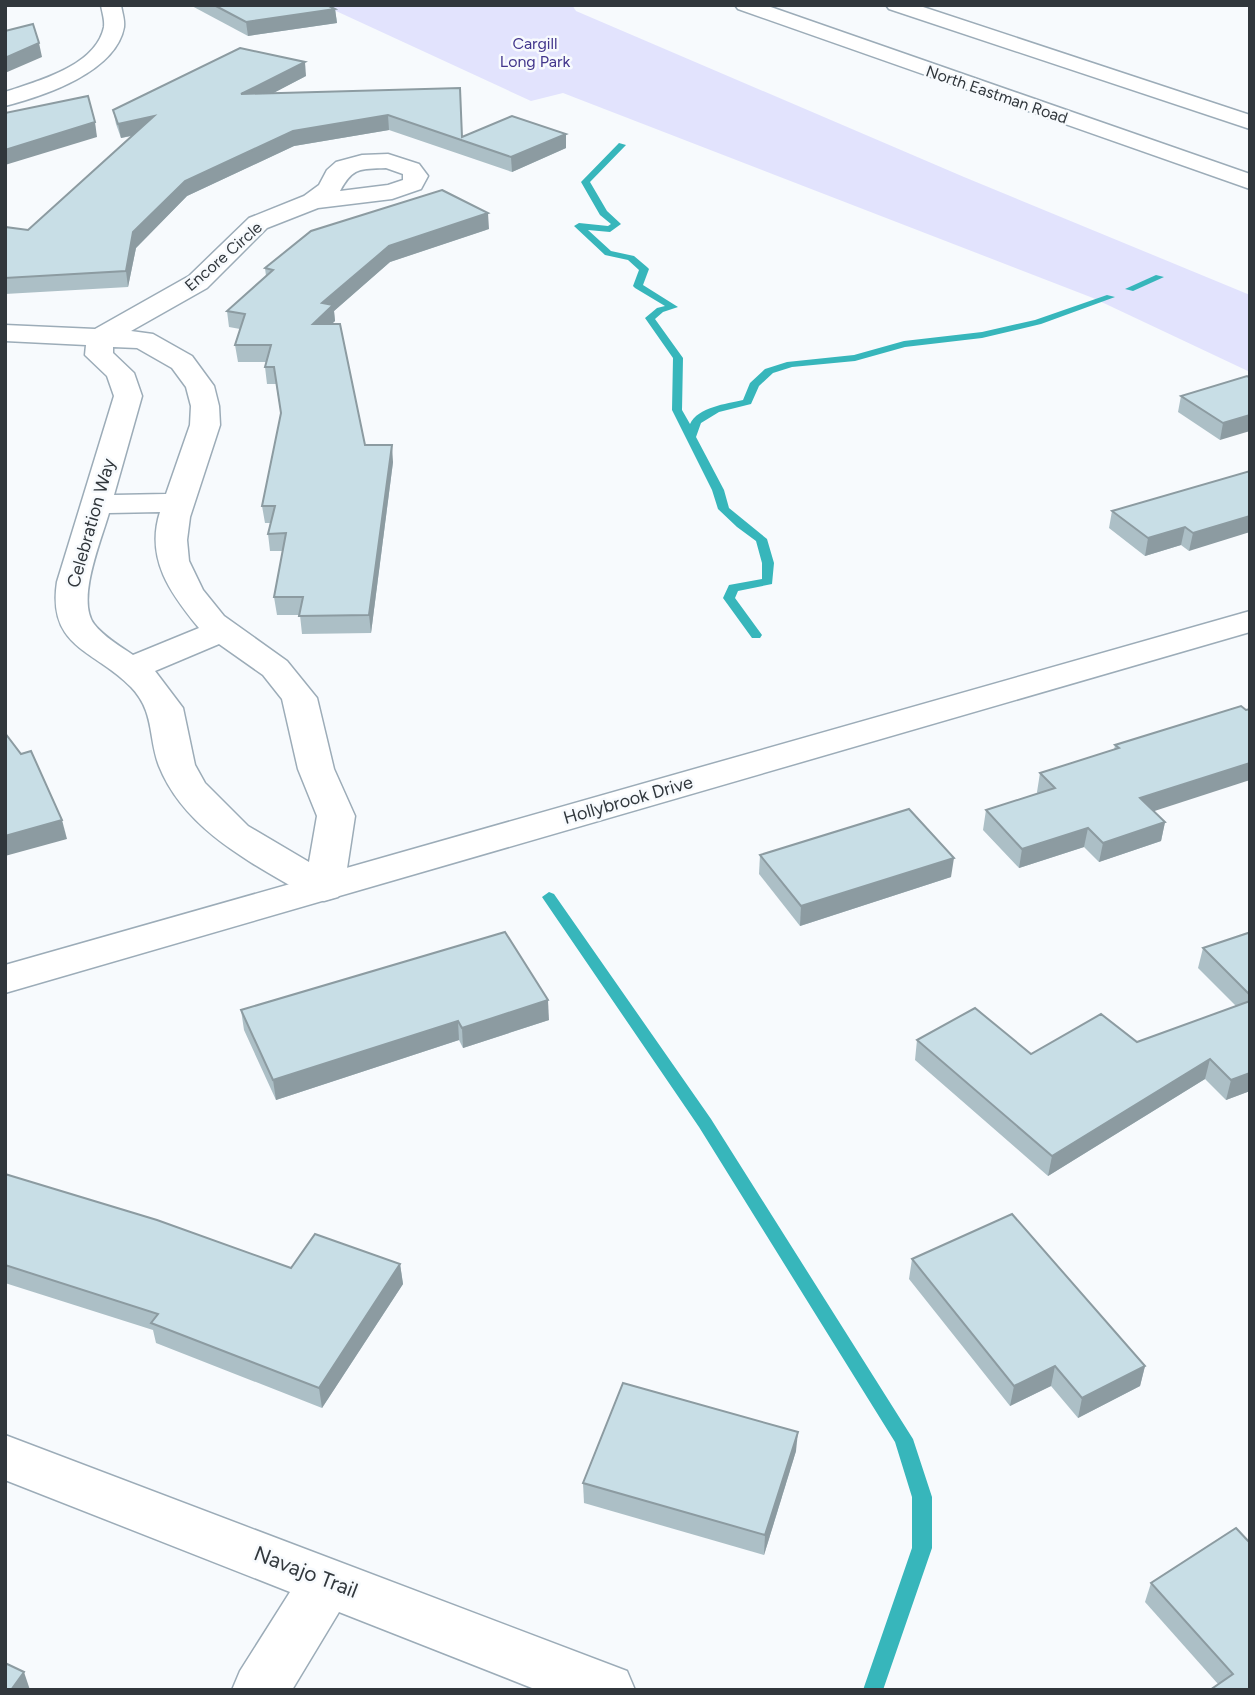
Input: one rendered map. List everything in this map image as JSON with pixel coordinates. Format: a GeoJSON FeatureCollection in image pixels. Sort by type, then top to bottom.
{"type":"FeatureCollection","features":[{"type":"Feature","properties":{"kind":"street"},"geometry":{"type":"LineString","coordinates":[[5,99],[71,74],[97,55],[113,34],[115,20],[111,5]]}},
{"type":"Feature","properties":{"kind":"street","name":"North Eastman Road"},"geometry":{"type":"LineString","coordinates":[[745,5],[1250,182]]}},
{"type":"Feature","properties":{"kind":"street"},"geometry":{"type":"LineString","coordinates":[[896,5],[1250,122]]}},
{"type":"Feature","properties":{"kind":"street"},"geometry":{"type":"LineString","coordinates":[[1089,127],[1171,96]]}},
{"type":"Feature","properties":{"kind":"street","name":"Encore Circle"},"geometry":{"type":"LineString","coordinates":[[100,338],[198,282],[258,223],[313,201]]}},
{"type":"Feature","properties":{"kind":"street"},"geometry":{"type":"LineString","coordinates":[[5,332],[144,340],[182,362],[200,386],[205,406],[205,425],[179,503],[171,540],[176,572],[188,593],[221,631],[275,668],[299,698],[316,769],[336,816],[324,888]]}},
{"type":"Feature","properties":{"kind":"street","name":"Celebration Way"},"geometry":{"type":"LineString","coordinates":[[100,338],[99,355],[120,373],[128,396],[75,571],[70,603],[77,626],[96,645],[153,688],[165,708],[177,765],[190,789],[234,835],[324,888]]}},
{"type":"Feature","properties":{"kind":"street"},"geometry":{"type":"LineString","coordinates":[[96,504],[179,503]]}},
{"type":"Feature","properties":{"kind":"street","name":"Hollybrook Drive"},"geometry":{"type":"LineString","coordinates":[[5,979],[1250,621]]}},
{"type":"Feature","properties":{"kind":"street"},"geometry":{"type":"LineString","coordinates":[[130,669],[221,631]]}},
{"type":"Feature","properties":{"kind":"street","name":"Navajo Trail"},"geometry":{"type":"LineString","coordinates":[[5,1457],[607,1690]]}},
{"type":"Feature","properties":{"kind":"street"},"geometry":{"type":"LineString","coordinates":[[260,1690],[328,1580]]}},
{"type":"Feature","properties":{"kind":"green space","name":"Cargill Long Park"},"geometry":{"type":"Polygon","coordinates":[[[323,5],[572,5],[576,11],[964,177],[1250,295],[1250,372],[1093,298],[563,93],[531,101],[323,5]]]}},
{"type":"Feature","properties":{"kind":"building"},"geometry":{"type":"Polygon","coordinates":[[[214,5],[327,5],[335,9],[246,22],[214,5]]]}},
{"type":"Feature","properties":{"kind":"building"},"geometry":{"type":"Polygon","coordinates":[[[33,24],[39,43],[5,58],[5,31],[33,24]]]}},
{"type":"Feature","properties":{"kind":"building"},"geometry":{"type":"Polygon","coordinates":[[[240,48],[305,62],[241,94],[460,88],[462,137],[512,116],[566,134],[511,157],[388,115],[293,131],[185,181],[133,232],[126,271],[5,278],[5,227],[28,230],[154,116],[118,124],[113,110],[240,48]]]}},
{"type":"Feature","properties":{"kind":"building"},"geometry":{"type":"Polygon","coordinates":[[[88,96],[95,122],[5,150],[5,113],[88,96]]]}},
{"type":"Feature","properties":{"kind":"building"},"geometry":{"type":"Polygon","coordinates":[[[442,190],[488,213],[389,246],[322,303],[333,305],[313,324],[340,324],[365,445],[392,445],[369,615],[299,616],[303,597],[274,597],[286,533],[268,534],[275,506],[262,506],[281,413],[274,367],[265,367],[271,345],[235,345],[245,314],[227,311],[273,270],[265,268],[311,231],[442,190]]]}},
{"type":"Feature","properties":{"kind":"building"},"geometry":{"type":"Polygon","coordinates":[[[1247,376],[1250,378],[1250,415],[1223,423],[1181,396],[1247,376]]]}},
{"type":"Feature","properties":{"kind":"building"},"geometry":{"type":"Polygon","coordinates":[[[1250,471],[1250,516],[1193,533],[1185,527],[1148,538],[1112,511],[1250,471]]]}},
{"type":"Feature","properties":{"kind":"building"},"geometry":{"type":"Polygon","coordinates":[[[1241,706],[1246,710],[1250,709],[1250,763],[1140,798],[1165,822],[1103,843],[1088,828],[1022,849],[986,810],[1055,788],[1040,773],[1119,748],[1115,745],[1241,706]]]}},
{"type":"Feature","properties":{"kind":"building"},"geometry":{"type":"Polygon","coordinates":[[[5,733],[21,754],[31,751],[62,820],[5,836],[5,733]]]}},
{"type":"Feature","properties":{"kind":"building"},"geometry":{"type":"Polygon","coordinates":[[[909,809],[954,858],[801,906],[760,855],[909,809]]]}},
{"type":"Feature","properties":{"kind":"building"},"geometry":{"type":"Polygon","coordinates":[[[505,932],[548,1000],[462,1028],[458,1021],[273,1080],[241,1010],[505,932]]]}},
{"type":"Feature","properties":{"kind":"building"},"geometry":{"type":"Polygon","coordinates":[[[1248,933],[1250,935],[1250,995],[1203,948],[1248,933]]]}},
{"type":"Feature","properties":{"kind":"building"},"geometry":{"type":"Polygon","coordinates":[[[1250,1001],[1250,1073],[1231,1080],[1210,1059],[1052,1156],[917,1040],[975,1008],[1031,1054],[1101,1014],[1137,1042],[1250,1001]]]}},
{"type":"Feature","properties":{"kind":"building"},"geometry":{"type":"Polygon","coordinates":[[[5,1174],[157,1220],[291,1268],[315,1234],[400,1264],[319,1388],[151,1323],[158,1314],[5,1265],[5,1174]]]}},
{"type":"Feature","properties":{"kind":"building"},"geometry":{"type":"Polygon","coordinates":[[[1012,1214],[1145,1366],[1082,1398],[1055,1366],[1014,1386],[912,1259],[1012,1214]]]}},
{"type":"Feature","properties":{"kind":"building"},"geometry":{"type":"Polygon","coordinates":[[[623,1383],[798,1432],[765,1535],[583,1483],[623,1383]]]}},
{"type":"Feature","properties":{"kind":"building"},"geometry":{"type":"Polygon","coordinates":[[[1236,1528],[1250,1543],[1250,1690],[1210,1690],[1233,1674],[1151,1583],[1236,1528]]]}},
{"type":"Feature","properties":{"kind":"building"},"geometry":{"type":"Polygon","coordinates":[[[5,1663],[24,1672],[11,1690],[5,1690],[5,1663]]]}},
{"type":"Feature","properties":{"kind":"waterway"},"geometry":{"type":"LineString","coordinates":[[622,145],[585,182],[603,213],[617,224],[610,229],[579,226],[608,253],[631,258],[644,269],[638,286],[673,307],[660,310],[650,318],[678,358],[677,410],[718,490],[724,509],[761,539],[768,563],[768,581],[733,588],[729,598],[756,635]]}},
{"type":"Feature","properties":{"kind":"waterway"},"geometry":{"type":"LineString","coordinates":[[1130,289],[1159,277]]}},
{"type":"Feature","properties":{"kind":"waterway"},"geometry":{"type":"LineString","coordinates":[[691,436],[696,421],[715,410],[747,402],[754,385],[769,371],[791,364],[855,358],[904,344],[982,335],[1038,322],[1110,297]]}},
{"type":"Feature","properties":{"kind":"waterway"},"geometry":{"type":"LineString","coordinates":[[549,897],[705,1123],[904,1439],[922,1497],[922,1548],[873,1690]]}}]}
